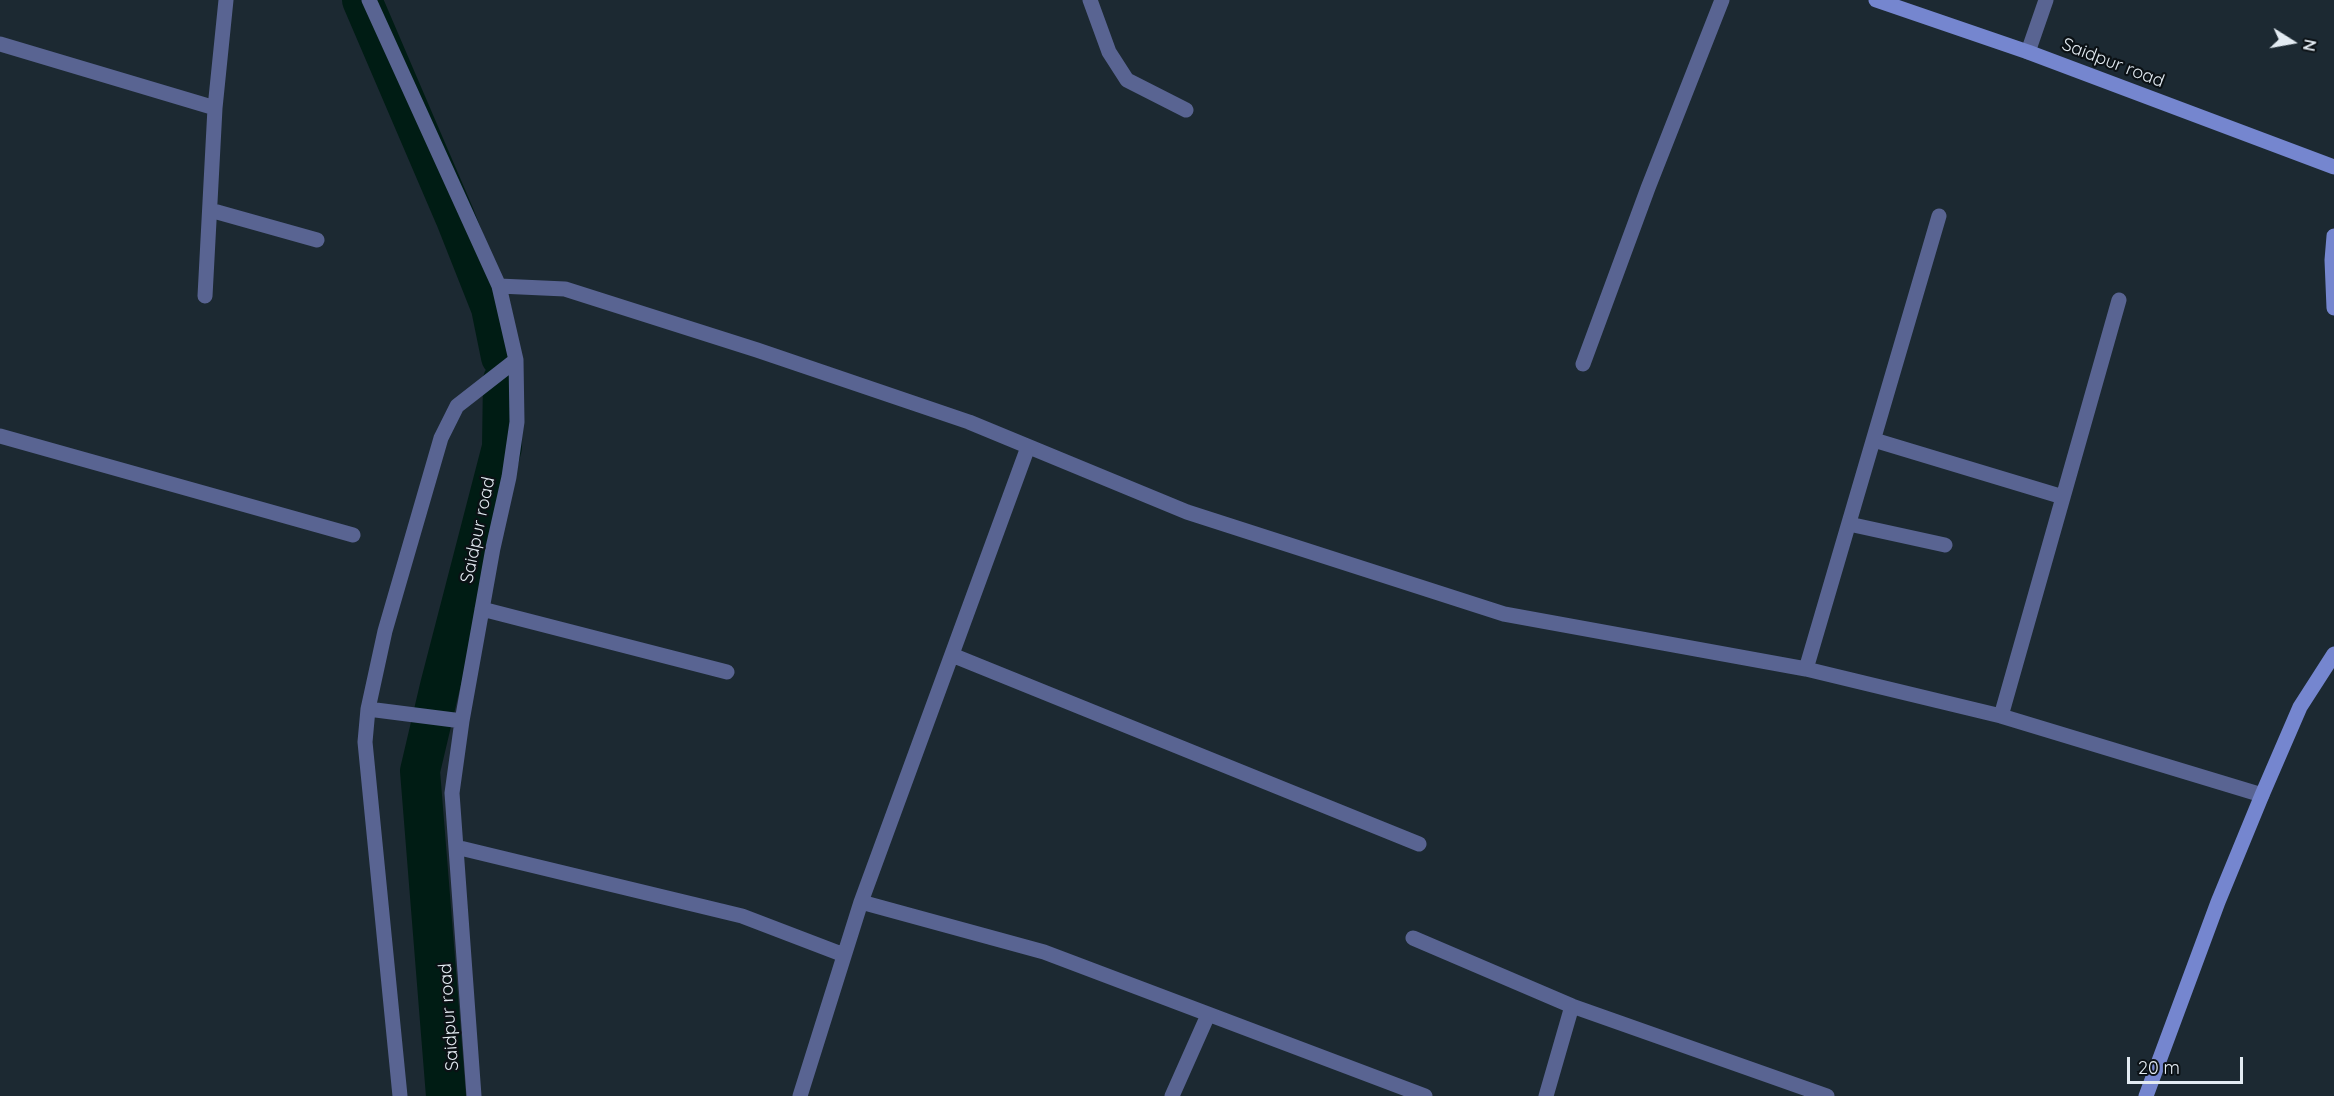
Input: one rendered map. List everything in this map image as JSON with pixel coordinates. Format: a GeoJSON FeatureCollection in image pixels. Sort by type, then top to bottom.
{"type":"FeatureCollection","features":[{"type":"Feature","properties":{"kind":"main road","name":"Saidpur road"},"geometry":{"type":"LineString","coordinates":[[1876,0],[2028,52],[2334,168]]}},
{"type":"Feature","properties":{"kind":"main road"},"geometry":{"type":"LineString","coordinates":[[2334,236],[2332,260],[2334,308]]}},
{"type":"Feature","properties":{"kind":"main road"},"geometry":{"type":"LineString","coordinates":[[2146,1096],[2218,902],[2262,795],[2300,707],[2334,654]]}},
{"type":"Feature","properties":{"kind":"street"},"geometry":{"type":"LineString","coordinates":[[205,296],[215,108],[226,0]]}},
{"type":"Feature","properties":{"kind":"street","name":"Saidpur road"},"geometry":{"type":"LineString","coordinates":[[369,0],[499,286],[516,360],[517,422],[509,477],[482,609],[452,793],[474,1096]]}},
{"type":"Feature","properties":{"kind":"street"},"geometry":{"type":"LineString","coordinates":[[1090,0],[1109,52],[1127,80],[1186,110]]}},
{"type":"Feature","properties":{"kind":"street"},"geometry":{"type":"LineString","coordinates":[[1583,364],[1648,188],[1722,0]]}},
{"type":"Feature","properties":{"kind":"street"},"geometry":{"type":"LineString","coordinates":[[2028,52],[2046,0]]}},
{"type":"Feature","properties":{"kind":"street"},"geometry":{"type":"LineString","coordinates":[[0,44],[215,108]]}},
{"type":"Feature","properties":{"kind":"street"},"geometry":{"type":"LineString","coordinates":[[210,210],[317,240]]}},
{"type":"Feature","properties":{"kind":"street"},"geometry":{"type":"LineString","coordinates":[[1806,669],[1939,216]]}},
{"type":"Feature","properties":{"kind":"street"},"geometry":{"type":"LineString","coordinates":[[499,286],[565,290],[757,350],[969,423],[1187,512],[1504,614],[1806,669],[2001,716],[2262,795]]}},
{"type":"Feature","properties":{"kind":"street"},"geometry":{"type":"LineString","coordinates":[[2001,716],[2119,300]]}},
{"type":"Feature","properties":{"kind":"street"},"geometry":{"type":"LineString","coordinates":[[400,1096],[365,742],[368,709],[385,631],[441,438],[457,406],[516,360]]}},
{"type":"Feature","properties":{"kind":"street"},"geometry":{"type":"LineString","coordinates":[[0,436],[353,536]]}},
{"type":"Feature","properties":{"kind":"street"},"geometry":{"type":"LineString","coordinates":[[1874,440],[2063,497]]}},
{"type":"Feature","properties":{"kind":"street"},"geometry":{"type":"LineString","coordinates":[[800,1096],[861,902],[1029,447]]}},
{"type":"Feature","properties":{"kind":"street"},"geometry":{"type":"LineString","coordinates":[[1849,524],[1945,545]]}},
{"type":"Feature","properties":{"kind":"street"},"geometry":{"type":"LineString","coordinates":[[482,609],[727,672]]}},
{"type":"Feature","properties":{"kind":"street"},"geometry":{"type":"LineString","coordinates":[[951,655],[1419,844]]}},
{"type":"Feature","properties":{"kind":"street"},"geometry":{"type":"LineString","coordinates":[[368,709],[462,721]]}},
{"type":"Feature","properties":{"kind":"street"},"geometry":{"type":"LineString","coordinates":[[456,847],[742,916],[844,955]]}},
{"type":"Feature","properties":{"kind":"street"},"geometry":{"type":"LineString","coordinates":[[861,902],[1044,952],[1425,1096]]}},
{"type":"Feature","properties":{"kind":"street"},"geometry":{"type":"LineString","coordinates":[[1413,938],[1572,1006],[1827,1096]]}},
{"type":"Feature","properties":{"kind":"street"},"geometry":{"type":"LineString","coordinates":[[1546,1096],[1572,1006]]}},
{"type":"Feature","properties":{"kind":"street"},"geometry":{"type":"LineString","coordinates":[[1172,1096],[1208,1015]]}},
{"type":"Feature","properties":{"kind":"waterway"},"geometry":{"type":"LineString","coordinates":[[362,0],[455,217],[491,308],[501,357]]}},
{"type":"Feature","properties":{"kind":"waterway"},"geometry":{"type":"LineString","coordinates":[[446,1096],[420,771],[502,447],[503,380]]}}]}
